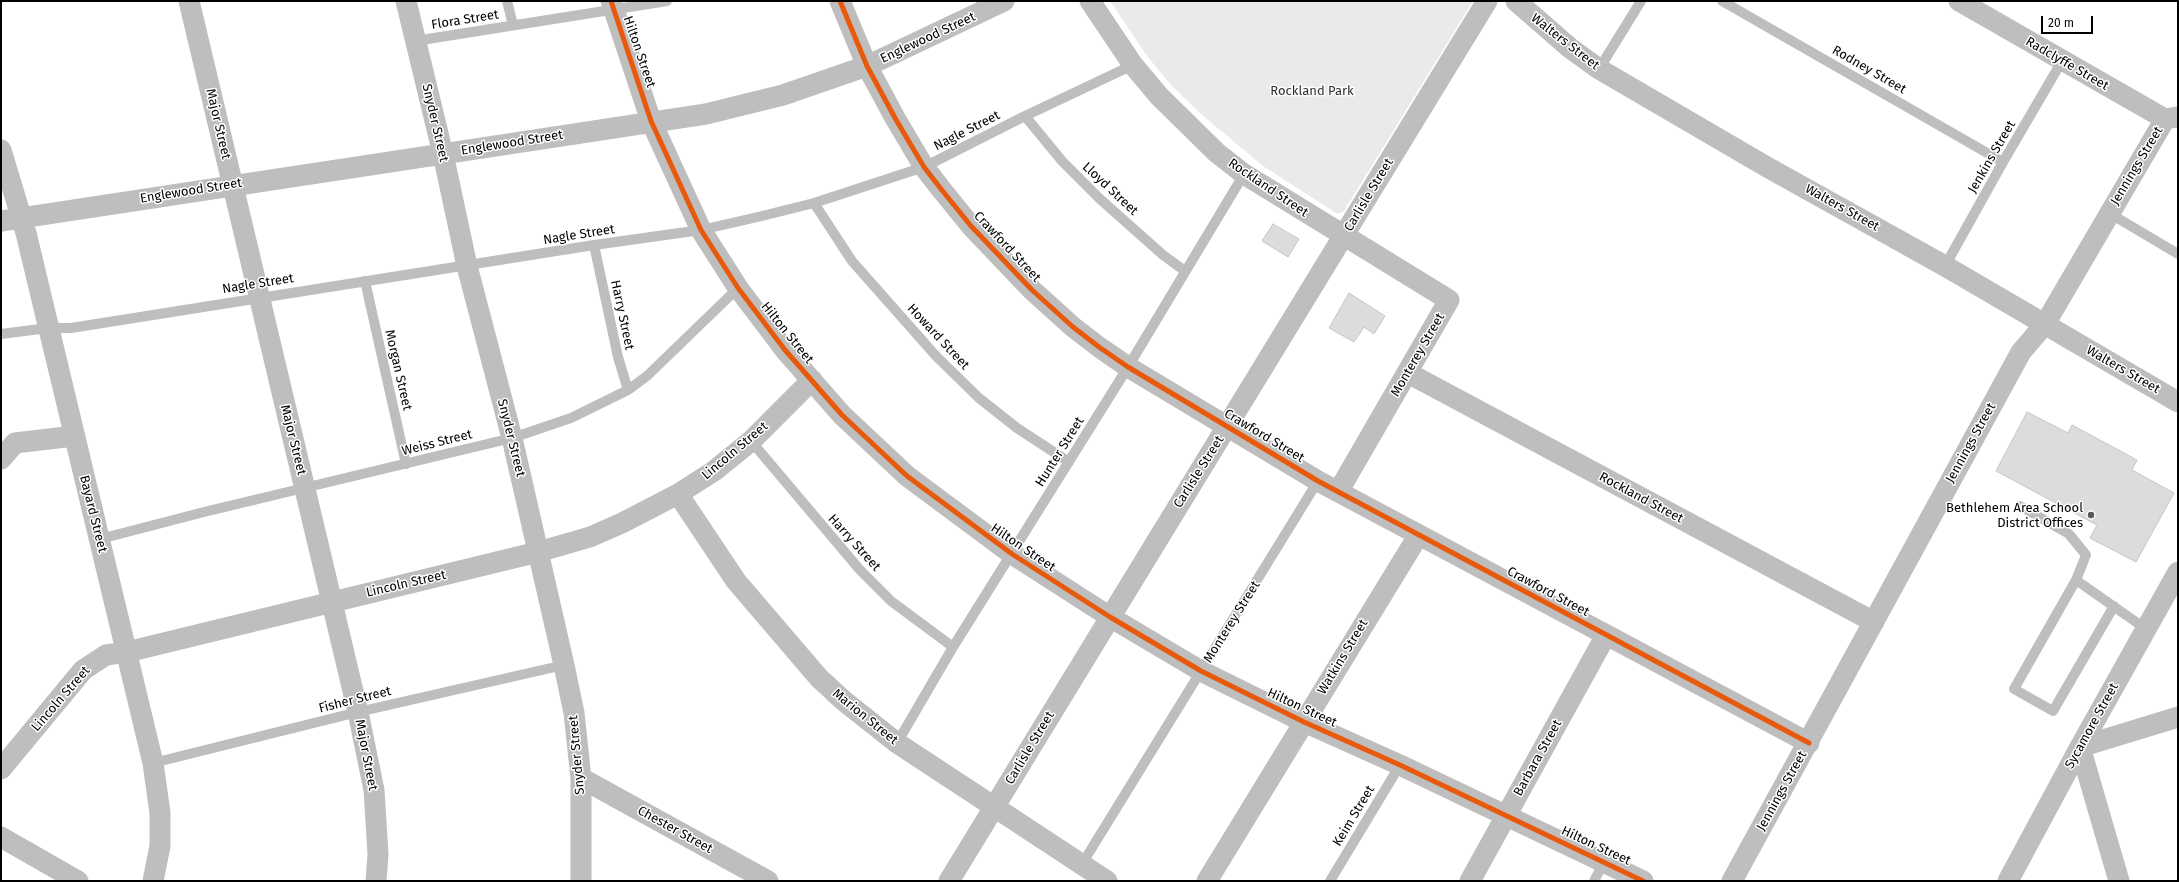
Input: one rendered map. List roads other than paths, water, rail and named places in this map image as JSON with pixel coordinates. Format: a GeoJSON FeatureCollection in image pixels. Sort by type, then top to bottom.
{"type":"FeatureCollection","features":[{"type":"Feature","properties":{"kind":"street","name":"Major Street"},"geometry":{"type":"LineString","coordinates":[[189,1],[258,298],[358,712],[374,790],[378,854],[376,881]]}},
{"type":"Feature","properties":{"kind":"street","name":"Snyder Street"},"geometry":{"type":"LineString","coordinates":[[406,1],[443,154],[467,266],[512,438],[574,713],[581,778],[580,881]]}},
{"type":"Feature","properties":{"kind":"street","name":"Crawford Street"},"geometry":{"type":"LineString","coordinates":[[840,1],[868,66],[895,118],[924,167],[971,226],[1032,290],[1073,327],[1128,367],[1318,481],[1418,536],[1809,743]]}},
{"type":"Feature","properties":{"kind":"street","name":"Englewood Street"},"geometry":{"type":"LineString","coordinates":[[1,221],[232,184],[706,114],[775,97],[868,66],[1004,1]]}},
{"type":"Feature","properties":{"kind":"street","name":"Rockland Street"},"geometry":{"type":"LineString","coordinates":[[1090,1],[1133,65],[1159,96],[1188,126],[1244,174],[1343,237],[1449,300]]}},
{"type":"Feature","properties":{"kind":"street","name":"Carlisle Street"},"geometry":{"type":"LineString","coordinates":[[949,881],[1487,1]]}},
{"type":"Feature","properties":{"kind":"street","name":"Walters Street"},"geometry":{"type":"LineString","coordinates":[[1516,1],[1570,48],[1599,69],[1946,266],[2178,402]]}},
{"type":"Feature","properties":{"kind":"street","name":"Radclyffe Street"},"geometry":{"type":"LineString","coordinates":[[1959,1],[2062,61],[2171,118]]}},
{"type":"Feature","properties":{"kind":"street","name":"Hilton Street"},"geometry":{"type":"LineString","coordinates":[[612,6],[651,121],[701,230],[738,288],[785,350],[842,415],[906,476],[1012,554],[1110,617],[1201,671],[1304,722],[1400,765],[1506,817],[1643,881]]}},
{"type":"Feature","properties":{"kind":"street","name":"Jennings Street"},"geometry":{"type":"LineString","coordinates":[[1732,881],[1809,743],[2024,346],[2045,324],[2109,213],[2171,118]]}},
{"type":"Feature","properties":{"kind":"street","name":"Bayard Street"},"geometry":{"type":"LineString","coordinates":[[1,150],[22,218],[153,763],[160,813],[160,846],[153,881]]}},
{"type":"Feature","properties":{"kind":"street","name":"Monterey Street"},"geometry":{"type":"LineString","coordinates":[[1338,492],[1449,300]]}},
{"type":"Feature","properties":{"kind":"street","name":"Rockland Street"},"geometry":{"type":"LineString","coordinates":[[1408,373],[1874,622]]}},
{"type":"Feature","properties":{"kind":"street","name":"Lincoln Street"},"geometry":{"type":"LineString","coordinates":[[1,769],[83,670],[106,655],[127,652],[538,552],[590,537],[622,523],[678,494],[714,471],[751,441],[812,380]]}},
{"type":"Feature","properties":{"kind":"street"},"geometry":{"type":"LineString","coordinates":[[1,458],[15,443],[74,436]]}},
{"type":"Feature","properties":{"kind":"street","name":"Marion Street"},"geometry":{"type":"LineString","coordinates":[[678,494],[736,581],[772,626],[819,678],[897,743],[1107,881]]}},
{"type":"Feature","properties":{"kind":"street","name":"Watkins Street"},"geometry":{"type":"LineString","coordinates":[[1207,881],[1418,536]]}},
{"type":"Feature","properties":{"kind":"street","name":"Sycamore Street"},"geometry":{"type":"LineString","coordinates":[[2008,881],[2080,747],[2178,572]]}},
{"type":"Feature","properties":{"kind":"street","name":"Barbara Street"},"geometry":{"type":"LineString","coordinates":[[1470,881],[1606,635]]}},
{"type":"Feature","properties":{"kind":"street"},"geometry":{"type":"LineString","coordinates":[[2119,881],[2080,747],[2178,717]]}},
{"type":"Feature","properties":{"kind":"street","name":"Chester Street"},"geometry":{"type":"LineString","coordinates":[[581,778],[768,881]]}},
{"type":"Feature","properties":{"kind":"street"},"geometry":{"type":"LineString","coordinates":[[1,837],[78,881]]}},
{"type":"Feature","properties":{"kind":"lane"},"geometry":{"type":"LineString","coordinates":[[507,1],[513,25]]}},
{"type":"Feature","properties":{"kind":"lane","name":"Flora Street"},"geometry":{"type":"LineString","coordinates":[[416,41],[513,25],[612,6],[667,1]]}},
{"type":"Feature","properties":{"kind":"lane"},"geometry":{"type":"LineString","coordinates":[[1599,69],[1640,1]]}},
{"type":"Feature","properties":{"kind":"lane","name":"Rodney Street"},"geometry":{"type":"LineString","coordinates":[[1722,1],[2003,162]]}},
{"type":"Feature","properties":{"kind":"lane","name":"Jenkins Street"},"geometry":{"type":"LineString","coordinates":[[1946,266],[2003,162],[2062,61]]}},
{"type":"Feature","properties":{"kind":"lane","name":"Nagle Street"},"geometry":{"type":"LineString","coordinates":[[1,334],[48,328],[71,328],[594,245],[701,230],[814,203],[924,167],[1025,116],[1133,65]]}},
{"type":"Feature","properties":{"kind":"lane","name":"Lloyd Street"},"geometry":{"type":"LineString","coordinates":[[1025,116],[1062,161],[1100,199],[1163,255],[1185,271]]}},
{"type":"Feature","properties":{"kind":"lane","name":"Hunter Street"},"geometry":{"type":"LineString","coordinates":[[897,743],[953,647],[1128,367],[1244,174]]}},
{"type":"Feature","properties":{"kind":"lane","name":"Howard Street"},"geometry":{"type":"LineString","coordinates":[[814,203],[852,261],[940,361],[1017,428],[1069,462]]}},
{"type":"Feature","properties":{"kind":"lane"},"geometry":{"type":"LineString","coordinates":[[2109,213],[2178,254]]}},
{"type":"Feature","properties":{"kind":"lane","name":"Harry Street"},"geometry":{"type":"LineString","coordinates":[[594,245],[618,357],[628,390]]}},
{"type":"Feature","properties":{"kind":"lane","name":"Morgan Street"},"geometry":{"type":"LineString","coordinates":[[365,281],[406,464]]}},
{"type":"Feature","properties":{"kind":"lane","name":"Weiss Street"},"geometry":{"type":"LineString","coordinates":[[100,539],[512,438],[571,418],[628,390],[673,352],[738,288]]}},
{"type":"Feature","properties":{"kind":"lane","name":"Harry Street"},"geometry":{"type":"LineString","coordinates":[[751,441],[860,570],[891,601],[953,647]]}},
{"type":"Feature","properties":{"kind":"lane","name":"Monterey Street"},"geometry":{"type":"LineString","coordinates":[[1082,864],[1318,481]]}},
{"type":"Feature","properties":{"kind":"lane"},"geometry":{"type":"LineString","coordinates":[[2020,506],[2069,534],[2086,555],[2076,580],[2014,689],[2053,711],[2114,606]]}},
{"type":"Feature","properties":{"kind":"lane"},"geometry":{"type":"LineString","coordinates":[[2076,580],[2146,630]]}},
{"type":"Feature","properties":{"kind":"lane","name":"Fisher Street"},"geometry":{"type":"LineString","coordinates":[[153,763],[358,712],[564,665]]}},
{"type":"Feature","properties":{"kind":"lane","name":"Keim Street"},"geometry":{"type":"LineString","coordinates":[[1330,881],[1400,765]]}},
{"type":"Feature","properties":{"kind":"lane"},"geometry":{"type":"LineString","coordinates":[[1594,881],[1604,862]]}},
{"type":"Feature","properties":{"kind":"place","name":"Bethlehem Area School District Offices"},"geometry":{"type":"Point","coordinates":[2091,515]}},
{"type":"Feature","properties":{"kind":"park label","name":"Rockland Park"},"geometry":{"type":"Point","coordinates":[1312,91]}}]}
